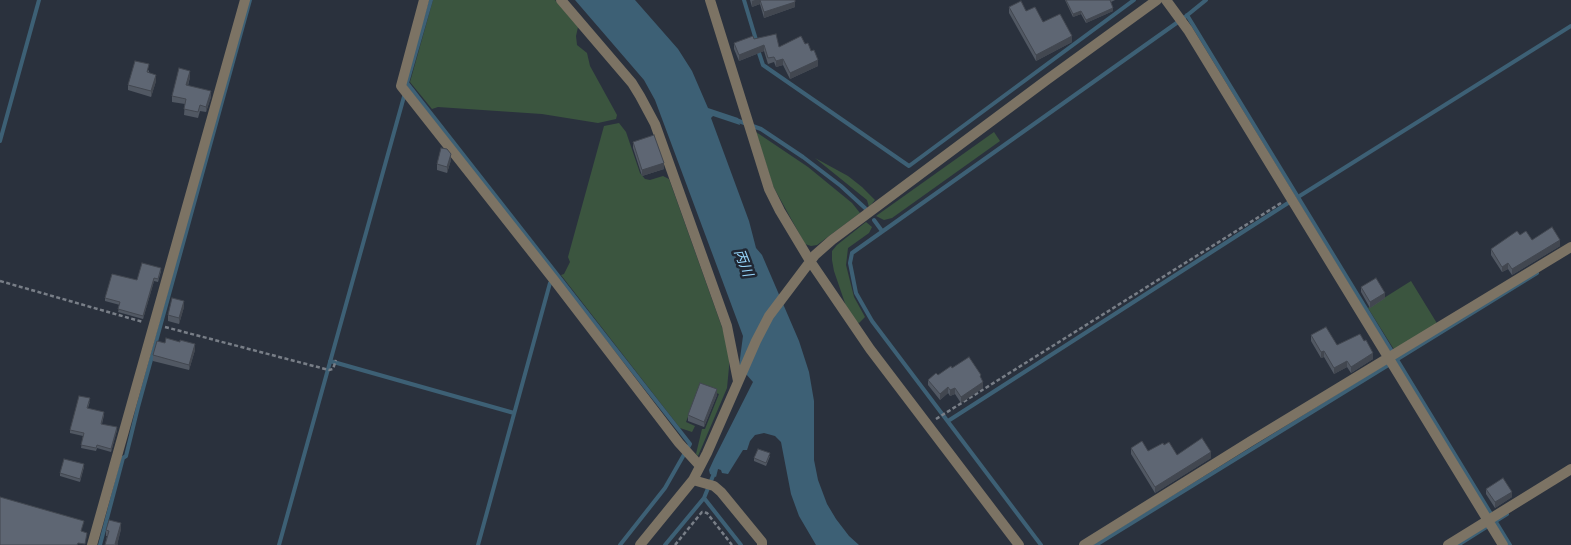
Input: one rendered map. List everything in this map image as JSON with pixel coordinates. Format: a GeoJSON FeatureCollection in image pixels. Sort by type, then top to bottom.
{"type":"FeatureCollection","features":[{"type":"Feature","properties":{"kind":"street"},"geometry":{"type":"LineString","coordinates":[[92,545],[158,325],[245,0]]}},
{"type":"Feature","properties":{"kind":"street"},"geometry":{"type":"LineString","coordinates":[[424,0],[401,86],[686,451],[700,466]]}},
{"type":"Feature","properties":{"kind":"street"},"geometry":{"type":"LineString","coordinates":[[561,0],[632,83],[655,124],[729,332],[740,377]]}},
{"type":"Feature","properties":{"kind":"street"},"geometry":{"type":"LineString","coordinates":[[710,0],[769,189],[807,264],[1019,545]]}},
{"type":"Feature","properties":{"kind":"street"},"geometry":{"type":"LineString","coordinates":[[640,545],[692,480],[769,316],[807,264],[832,240],[1048,79],[1158,0]]}},
{"type":"Feature","properties":{"kind":"street"},"geometry":{"type":"LineString","coordinates":[[1166,0],[1188,30],[1393,358],[1491,520],[1503,545]]}},
{"type":"Feature","properties":{"kind":"street"},"geometry":{"type":"LineString","coordinates":[[1084,545],[1259,436],[1393,358],[1571,247]]}},
{"type":"Feature","properties":{"kind":"street"},"geometry":{"type":"LineString","coordinates":[[1448,545],[1571,469]]}},
{"type":"Feature","properties":{"kind":"street"},"geometry":{"type":"LineString","coordinates":[[692,480],[710,485],[721,492],[762,542],[762,545]]}},
{"type":"Feature","properties":{"kind":"path"},"geometry":{"type":"LineString","coordinates":[[940,417],[1291,197]]}},
{"type":"Feature","properties":{"kind":"path"},"geometry":{"type":"LineString","coordinates":[[0,281],[329,370],[333,369],[336,360]]}},
{"type":"Feature","properties":{"kind":"path"},"geometry":{"type":"LineString","coordinates":[[675,545],[702,512],[708,513],[732,545]]}},
{"type":"Feature","properties":{"kind":"green space"},"geometry":{"type":"Polygon","coordinates":[[[433,0],[555,0],[578,27],[577,45],[587,53],[590,66],[617,115],[616,119],[598,123],[542,114],[438,107],[432,109],[410,82],[433,0]]]}},
{"type":"Feature","properties":{"kind":"green space"},"geometry":{"type":"Polygon","coordinates":[[[619,123],[626,132],[640,173],[645,179],[650,180],[663,176],[669,179],[729,347],[727,388],[698,456],[696,454],[702,429],[705,429],[719,394],[699,387],[686,422],[695,426],[692,432],[680,428],[561,275],[564,274],[570,262],[568,257],[604,126],[619,123]]]}},
{"type":"Feature","properties":{"kind":"green space"},"geometry":{"type":"Polygon","coordinates":[[[756,132],[808,167],[852,203],[860,213],[817,245],[805,244],[773,186],[756,132]]]}},
{"type":"Feature","properties":{"kind":"green space"},"geometry":{"type":"Polygon","coordinates":[[[994,132],[1000,141],[892,218],[884,220],[876,216],[994,132]]]}},
{"type":"Feature","properties":{"kind":"green space"},"geometry":{"type":"Polygon","coordinates":[[[815,158],[848,176],[875,200],[869,207],[867,200],[815,158]]]}},
{"type":"Feature","properties":{"kind":"green space"},"geometry":{"type":"Polygon","coordinates":[[[866,222],[872,227],[869,233],[848,248],[846,265],[854,297],[865,317],[859,323],[856,322],[847,309],[834,271],[832,251],[866,222]]]}},
{"type":"Feature","properties":{"kind":"green space"},"geometry":{"type":"Polygon","coordinates":[[[1411,281],[1438,325],[1395,351],[1368,308],[1411,281]]]}},
{"type":"Feature","properties":{"kind":"water","name":"丙川"},"geometry":{"type":"Polygon","coordinates":[[[575,0],[635,0],[678,49],[692,71],[708,108],[738,118],[740,125],[713,116],[711,118],[749,221],[756,248],[762,255],[799,341],[809,372],[814,401],[814,460],[818,480],[827,504],[836,519],[849,536],[859,545],[816,545],[799,516],[791,494],[781,442],[775,436],[764,433],[755,435],[750,441],[747,450],[743,450],[728,474],[722,473],[718,469],[716,477],[710,474],[709,470],[714,459],[753,382],[739,366],[743,336],[655,100],[644,80],[575,0]]]}},
{"type":"Feature","properties":{"kind":"building"},"geometry":{"type":"Polygon","coordinates":[[[760,0],[795,0],[795,2],[764,12],[760,0]]]}},
{"type":"Feature","properties":{"kind":"building"},"geometry":{"type":"Polygon","coordinates":[[[1066,0],[1110,0],[1113,8],[1086,20],[1081,11],[1073,14],[1066,0]]]}},
{"type":"Feature","properties":{"kind":"building"},"geometry":{"type":"Polygon","coordinates":[[[1021,1],[1026,11],[1035,7],[1043,22],[1060,14],[1072,36],[1036,55],[1009,7],[1021,1]]]}},
{"type":"Feature","properties":{"kind":"building"},"geometry":{"type":"Polygon","coordinates":[[[776,34],[779,47],[801,36],[805,44],[808,43],[811,51],[814,50],[818,60],[790,73],[783,59],[776,61],[774,57],[768,58],[764,45],[739,55],[734,43],[753,36],[754,39],[776,34]]]}},
{"type":"Feature","properties":{"kind":"building"},"geometry":{"type":"Polygon","coordinates":[[[135,61],[149,64],[147,72],[156,75],[151,91],[128,85],[135,61]]]}},
{"type":"Feature","properties":{"kind":"building"},"geometry":{"type":"Polygon","coordinates":[[[179,68],[190,71],[186,85],[211,91],[206,107],[200,105],[198,112],[184,109],[186,99],[172,96],[179,68]]]}},
{"type":"Feature","properties":{"kind":"building"},"geometry":{"type":"Polygon","coordinates":[[[654,135],[664,163],[642,170],[633,142],[654,135]]]}},
{"type":"Feature","properties":{"kind":"building"},"geometry":{"type":"Polygon","coordinates":[[[441,148],[447,149],[451,154],[447,167],[437,164],[441,148]]]}},
{"type":"Feature","properties":{"kind":"building"},"geometry":{"type":"Polygon","coordinates":[[[1552,227],[1560,240],[1512,269],[1508,263],[1502,267],[1491,249],[1517,231],[1520,235],[1526,231],[1532,240],[1552,227]]]}},
{"type":"Feature","properties":{"kind":"building"},"geometry":{"type":"Polygon","coordinates":[[[142,263],[161,268],[158,279],[154,278],[143,316],[118,309],[120,302],[105,298],[112,274],[137,280],[142,263]]]}},
{"type":"Feature","properties":{"kind":"building"},"geometry":{"type":"Polygon","coordinates":[[[1376,278],[1385,293],[1370,302],[1361,287],[1376,278]]]}},
{"type":"Feature","properties":{"kind":"building"},"geometry":{"type":"Polygon","coordinates":[[[172,298],[184,301],[179,318],[168,315],[172,298]]]}},
{"type":"Feature","properties":{"kind":"building"},"geometry":{"type":"Polygon","coordinates":[[[1326,327],[1337,345],[1360,334],[1364,341],[1366,340],[1373,353],[1351,367],[1347,361],[1334,368],[1324,351],[1321,352],[1311,335],[1326,327]]]}},
{"type":"Feature","properties":{"kind":"building"},"geometry":{"type":"Polygon","coordinates":[[[166,338],[195,344],[189,365],[153,355],[157,341],[165,343],[166,338]]]}},
{"type":"Feature","properties":{"kind":"building"},"geometry":{"type":"Polygon","coordinates":[[[969,357],[981,375],[983,382],[961,397],[955,388],[950,390],[948,387],[940,394],[928,380],[936,373],[938,375],[969,357]]]}},
{"type":"Feature","properties":{"kind":"building"},"geometry":{"type":"Polygon","coordinates":[[[700,383],[717,389],[704,422],[688,415],[700,383]]]}},
{"type":"Feature","properties":{"kind":"building"},"geometry":{"type":"Polygon","coordinates":[[[79,396],[90,398],[87,408],[104,412],[101,424],[117,427],[111,449],[97,445],[96,448],[81,445],[84,433],[70,430],[79,396]]]}},
{"type":"Feature","properties":{"kind":"building"},"geometry":{"type":"Polygon","coordinates":[[[1202,438],[1211,452],[1155,487],[1131,448],[1142,441],[1148,451],[1169,442],[1177,455],[1202,438]]]}},
{"type":"Feature","properties":{"kind":"building"},"geometry":{"type":"Polygon","coordinates":[[[758,449],[770,453],[766,463],[754,458],[758,449]]]}},
{"type":"Feature","properties":{"kind":"building"},"geometry":{"type":"Polygon","coordinates":[[[64,459],[84,464],[80,479],[60,473],[64,459]]]}},
{"type":"Feature","properties":{"kind":"building"},"geometry":{"type":"Polygon","coordinates":[[[1503,478],[1512,492],[1495,502],[1486,489],[1503,478]]]}},
{"type":"Feature","properties":{"kind":"building"},"geometry":{"type":"Polygon","coordinates":[[[0,497],[84,521],[81,531],[87,533],[85,544],[0,545],[0,497]]]}},
{"type":"Feature","properties":{"kind":"building"},"geometry":{"type":"Polygon","coordinates":[[[109,520],[121,523],[115,544],[118,545],[105,545],[109,531],[106,530],[109,520]]]}},
{"type":"Feature","properties":{"kind":"waterway"},"geometry":{"type":"LineString","coordinates":[[0,141],[39,0]]}},
{"type":"Feature","properties":{"kind":"waterway"},"geometry":{"type":"LineString","coordinates":[[100,545],[250,0]]}},
{"type":"Feature","properties":{"kind":"waterway"},"geometry":{"type":"LineString","coordinates":[[431,0],[407,83],[690,444],[665,488],[620,545]]}},
{"type":"Feature","properties":{"kind":"waterway"},"geometry":{"type":"LineString","coordinates":[[744,0],[757,43]]}},
{"type":"Feature","properties":{"kind":"waterway"},"geometry":{"type":"LineString","coordinates":[[758,50],[763,65],[909,166],[1134,0]]}},
{"type":"Feature","properties":{"kind":"waterway"},"geometry":{"type":"LineString","coordinates":[[1041,545],[872,321],[856,293],[850,263],[852,253],[1185,17],[1206,0]]}},
{"type":"Feature","properties":{"kind":"waterway"},"geometry":{"type":"LineString","coordinates":[[1187,15],[1510,545]]}},
{"type":"Feature","properties":{"kind":"waterway"},"geometry":{"type":"LineString","coordinates":[[1298,197],[1571,26]]}},
{"type":"Feature","properties":{"kind":"waterway"},"geometry":{"type":"LineString","coordinates":[[279,545],[405,93]]}},
{"type":"Feature","properties":{"kind":"waterway"},"geometry":{"type":"LineString","coordinates":[[736,120],[761,129],[803,157],[841,186],[865,208]]}},
{"type":"Feature","properties":{"kind":"waterway"},"geometry":{"type":"LineString","coordinates":[[948,421],[1288,203]]}},
{"type":"Feature","properties":{"kind":"waterway"},"geometry":{"type":"LineString","coordinates":[[874,220],[882,231]]}},
{"type":"Feature","properties":{"kind":"waterway"},"geometry":{"type":"LineString","coordinates":[[1396,360],[1537,273]]}},
{"type":"Feature","properties":{"kind":"waterway"},"geometry":{"type":"LineString","coordinates":[[478,545],[550,283]]}},
{"type":"Feature","properties":{"kind":"waterway"},"geometry":{"type":"LineString","coordinates":[[330,361],[514,413]]}},
{"type":"Feature","properties":{"kind":"waterway"},"geometry":{"type":"LineString","coordinates":[[1096,545],[1390,364]]}},
{"type":"Feature","properties":{"kind":"waterway"},"geometry":{"type":"LineString","coordinates":[[665,545],[704,498],[715,471]]}},
{"type":"Feature","properties":{"kind":"waterway"},"geometry":{"type":"LineString","coordinates":[[704,498],[741,545]]}},
{"type":"Feature","properties":{"kind":"waterway"},"geometry":{"type":"LineString","coordinates":[[1458,545],[1507,514]]}}]}
